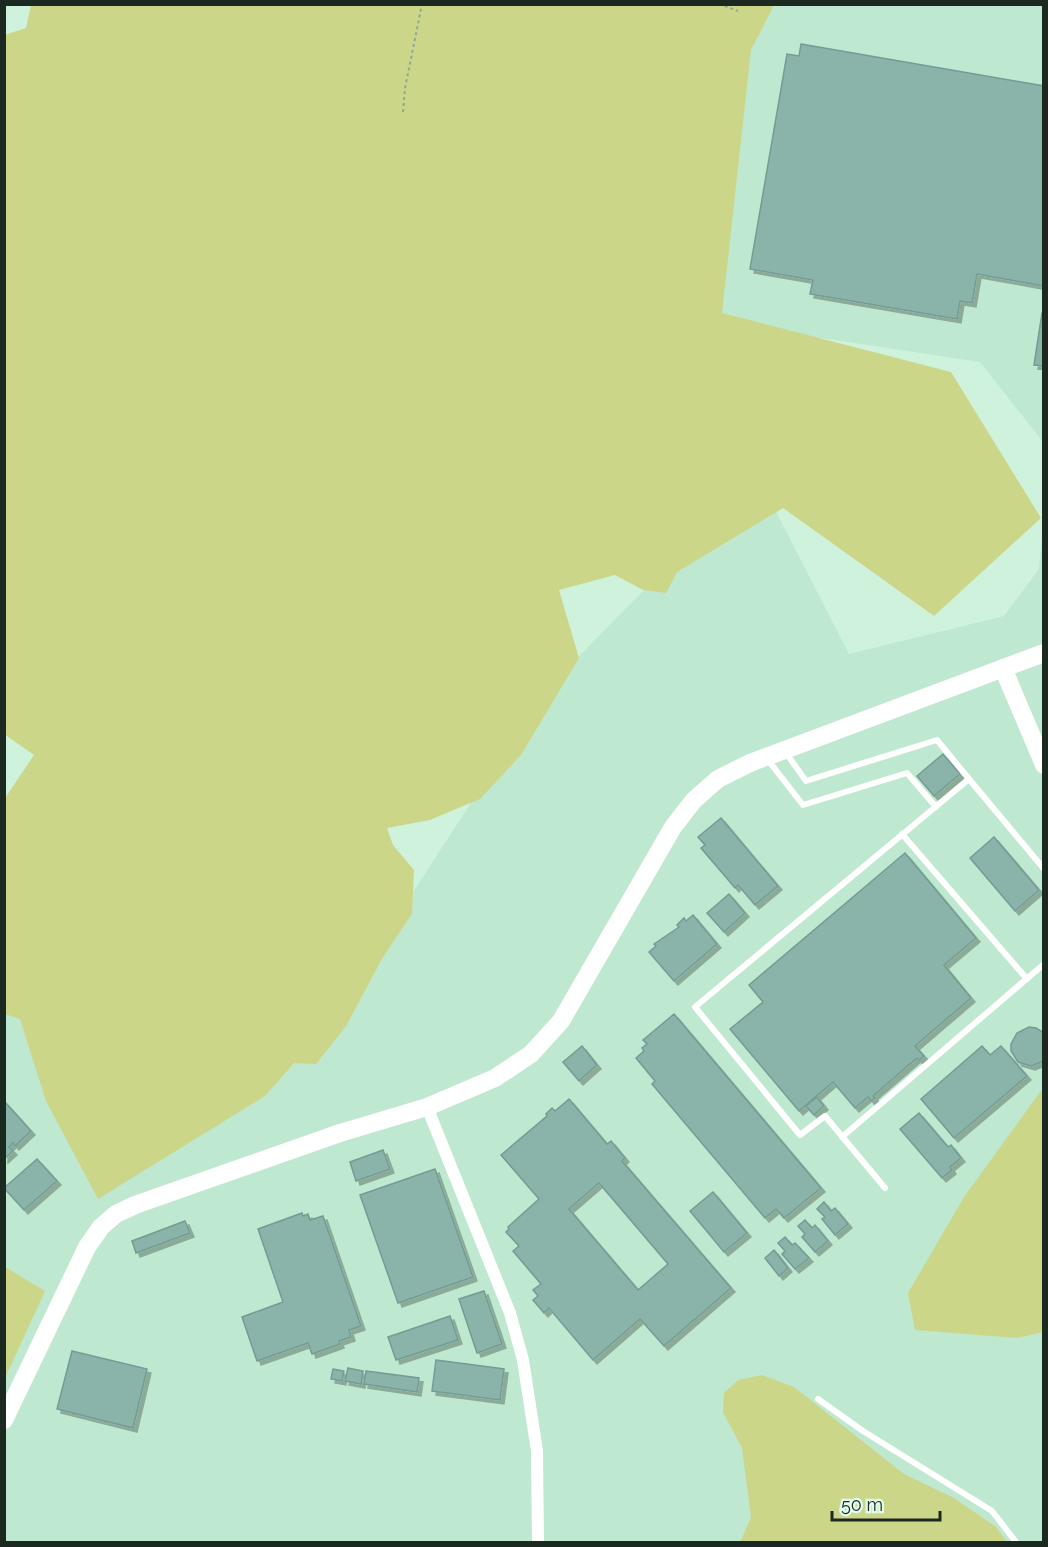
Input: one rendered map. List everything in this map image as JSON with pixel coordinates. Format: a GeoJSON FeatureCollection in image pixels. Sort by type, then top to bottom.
{"type":"FeatureCollection","features":[{"type":"Feature","properties":{"kind":"street"},"geometry":{"type":"LineString","coordinates":[[4,1420],[87,1247],[101,1227],[116,1214],[190,1184],[340,1132],[427,1107],[495,1078],[531,1054],[561,1021],[673,827],[694,800],[718,779],[784,750],[1044,653]]}},
{"type":"Feature","properties":{"kind":"street"},"geometry":{"type":"LineString","coordinates":[[1003,668],[1044,765]]}},
{"type":"Feature","properties":{"kind":"street"},"geometry":{"type":"LineString","coordinates":[[427,1107],[510,1313],[523,1360],[537,1451],[538,1542]]}},
{"type":"Feature","properties":{"kind":"lane"},"geometry":{"type":"LineString","coordinates":[[784,750],[806,781],[937,740],[1044,868]]}},
{"type":"Feature","properties":{"kind":"lane"},"geometry":{"type":"LineString","coordinates":[[766,757],[804,805],[907,773],[936,807]]}},
{"type":"Feature","properties":{"kind":"lane"},"geometry":{"type":"LineString","coordinates":[[885,1188],[825,1116],[800,1135],[695,1007],[969,779]]}},
{"type":"Feature","properties":{"kind":"lane"},"geometry":{"type":"LineString","coordinates":[[902,834],[1027,979]]}},
{"type":"Feature","properties":{"kind":"lane"},"geometry":{"type":"LineString","coordinates":[[843,1137],[1044,964]]}},
{"type":"Feature","properties":{"kind":"lane"},"geometry":{"type":"LineString","coordinates":[[818,1399],[863,1431],[992,1511],[1016,1542]]}},
{"type":"Feature","properties":{"kind":"path"},"geometry":{"type":"LineString","coordinates":[[403,112],[405,88],[422,4]]}},
{"type":"Feature","properties":{"kind":"path"},"geometry":{"type":"LineString","coordinates":[[720,4],[738,10]]}},
{"type":"Feature","properties":{"kind":"shaded area"},"geometry":{"type":"Polygon","coordinates":[[[748,5],[1043,5],[1043,442],[980,362],[703,320],[748,5]]]}},
{"type":"Feature","properties":{"kind":"shaded area"},"geometry":{"type":"Polygon","coordinates":[[[769,498],[849,654],[1004,616],[1039,569],[1043,524],[1043,1542],[5,1542],[4,1000],[329,1017],[425,874],[539,697],[654,580],[769,498]]]}},
{"type":"Feature","properties":{"kind":"green space"},"geometry":{"type":"Polygon","coordinates":[[[31,5],[774,5],[751,50],[722,313],[951,372],[1041,518],[934,616],[783,508],[677,572],[666,593],[643,590],[615,575],[559,590],[579,658],[521,755],[480,799],[430,820],[387,828],[393,845],[414,870],[412,914],[383,957],[346,1026],[316,1064],[294,1063],[265,1096],[98,1199],[46,1101],[20,1019],[5,1014],[5,798],[34,755],[4,734],[4,35],[26,28],[31,5]]]}},
{"type":"Feature","properties":{"kind":"green space"},"geometry":{"type":"Polygon","coordinates":[[[1043,1088],[1043,1332],[1017,1338],[915,1330],[908,1293],[964,1197],[1043,1088]]]}},
{"type":"Feature","properties":{"kind":"green space"},"geometry":{"type":"Polygon","coordinates":[[[5,1267],[45,1291],[5,1378],[5,1267]]]}},
{"type":"Feature","properties":{"kind":"green space"},"geometry":{"type":"Polygon","coordinates":[[[762,1375],[794,1387],[904,1474],[954,1498],[996,1527],[1007,1542],[740,1542],[751,1518],[742,1448],[723,1412],[724,1393],[738,1380],[762,1375]]]}},
{"type":"Feature","properties":{"kind":"building"},"geometry":{"type":"Polygon","coordinates":[[[801,44],[1044,86],[1044,286],[977,274],[972,303],[960,301],[957,319],[810,294],[813,280],[750,269],[787,54],[799,56],[801,44]]]}},
{"type":"Feature","properties":{"kind":"building"},"geometry":{"type":"Polygon","coordinates":[[[1042,313],[1044,313],[1044,366],[1034,365],[1042,313]]]}},
{"type":"Feature","properties":{"kind":"building"},"geometry":{"type":"Polygon","coordinates":[[[943,754],[960,774],[934,796],[917,776],[943,754]]]}},
{"type":"Feature","properties":{"kind":"building"},"geometry":{"type":"Polygon","coordinates":[[[721,818],[778,886],[755,905],[738,885],[735,888],[701,848],[705,845],[698,837],[721,818]]]}},
{"type":"Feature","properties":{"kind":"building"},"geometry":{"type":"Polygon","coordinates":[[[994,837],[1039,890],[1015,911],[970,858],[994,837]]]}},
{"type":"Feature","properties":{"kind":"building"},"geometry":{"type":"Polygon","coordinates":[[[905,853],[976,938],[944,965],[971,998],[915,1046],[924,1056],[919,1060],[917,1058],[873,1096],[875,1098],[871,1101],[868,1097],[855,1108],[833,1082],[799,1111],[730,1029],[763,1002],[749,985],[905,853]]]}},
{"type":"Feature","properties":{"kind":"building"},"geometry":{"type":"Polygon","coordinates":[[[729,894],[745,913],[724,932],[707,913],[729,894]]]}},
{"type":"Feature","properties":{"kind":"building"},"geometry":{"type":"Polygon","coordinates":[[[693,915],[717,944],[674,981],[649,952],[656,946],[654,944],[679,927],[677,925],[684,918],[686,921],[693,915]]]}},
{"type":"Feature","properties":{"kind":"building"},"geometry":{"type":"Polygon","coordinates":[[[674,1014],[821,1188],[784,1218],[776,1209],[765,1218],[652,1084],[655,1081],[636,1058],[644,1051],[642,1048],[647,1044],[643,1040],[674,1014]]]}},
{"type":"Feature","properties":{"kind":"building"},"geometry":{"type":"Polygon","coordinates":[[[1029,1027],[1044,1033],[1044,1061],[1031,1066],[1018,1062],[1011,1051],[1011,1044],[1017,1033],[1029,1027]]]}},
{"type":"Feature","properties":{"kind":"building"},"geometry":{"type":"Polygon","coordinates":[[[582,1046],[597,1065],[579,1081],[563,1062],[582,1046]]]}},
{"type":"Feature","properties":{"kind":"building"},"geometry":{"type":"Polygon","coordinates":[[[982,1046],[990,1055],[1001,1046],[1027,1076],[954,1138],[921,1099],[982,1046]]]}},
{"type":"Feature","properties":{"kind":"building"},"geometry":{"type":"Polygon","coordinates":[[[817,1097],[824,1106],[814,1115],[806,1106],[817,1097]]]}},
{"type":"Feature","properties":{"kind":"building"},"geometry":{"type":"Polygon","coordinates":[[[569,1099],[607,1144],[611,1141],[625,1158],[622,1161],[731,1288],[664,1346],[640,1319],[593,1360],[549,1308],[544,1313],[533,1300],[538,1296],[533,1290],[541,1284],[513,1251],[519,1246],[506,1232],[508,1227],[539,1199],[501,1155],[547,1116],[546,1114],[552,1108],[555,1111],[569,1099]],[[599,1183],[569,1209],[638,1290],[668,1264],[599,1183]]]}},
{"type":"Feature","properties":{"kind":"building"},"geometry":{"type":"Polygon","coordinates":[[[4,1101],[31,1131],[15,1146],[13,1143],[9,1147],[13,1151],[4,1159],[4,1101]]]}},
{"type":"Feature","properties":{"kind":"building"},"geometry":{"type":"Polygon","coordinates":[[[919,1113],[948,1147],[951,1145],[961,1158],[942,1178],[900,1129],[919,1113]]]}},
{"type":"Feature","properties":{"kind":"building"},"geometry":{"type":"Polygon","coordinates":[[[383,1150],[390,1169],[356,1181],[350,1162],[383,1150]]]}},
{"type":"Feature","properties":{"kind":"building"},"geometry":{"type":"Polygon","coordinates":[[[37,1159],[57,1181],[24,1210],[4,1188],[37,1159]]]}},
{"type":"Feature","properties":{"kind":"building"},"geometry":{"type":"Polygon","coordinates":[[[435,1169],[473,1277],[398,1303],[360,1195],[435,1169]]]}},
{"type":"Feature","properties":{"kind":"building"},"geometry":{"type":"Polygon","coordinates":[[[713,1192],[747,1233],[724,1252],[690,1211],[713,1192]]]}},
{"type":"Feature","properties":{"kind":"building"},"geometry":{"type":"Polygon","coordinates":[[[824,1202],[831,1211],[835,1208],[848,1224],[835,1235],[822,1219],[825,1217],[817,1209],[824,1202]]]}},
{"type":"Feature","properties":{"kind":"building"},"geometry":{"type":"Polygon","coordinates":[[[302,1213],[303,1216],[308,1214],[310,1220],[323,1216],[361,1326],[349,1330],[351,1337],[339,1341],[340,1344],[312,1354],[308,1343],[257,1361],[242,1317],[283,1302],[258,1229],[302,1213]]]}},
{"type":"Feature","properties":{"kind":"building"},"geometry":{"type":"Polygon","coordinates":[[[805,1220],[812,1228],[815,1225],[828,1241],[815,1252],[802,1237],[805,1234],[798,1226],[805,1220]]]}},
{"type":"Feature","properties":{"kind":"building"},"geometry":{"type":"Polygon","coordinates":[[[185,1221],[190,1233],[136,1253],[132,1241],[185,1221]]]}},
{"type":"Feature","properties":{"kind":"building"},"geometry":{"type":"Polygon","coordinates":[[[785,1237],[792,1245],[795,1243],[809,1258],[795,1269],[782,1254],[785,1251],[778,1243],[785,1237]]]}},
{"type":"Feature","properties":{"kind":"building"},"geometry":{"type":"Polygon","coordinates":[[[774,1250],[788,1268],[779,1276],[765,1258],[774,1250]]]}},
{"type":"Feature","properties":{"kind":"building"},"geometry":{"type":"Polygon","coordinates":[[[484,1291],[502,1344],[477,1353],[459,1299],[484,1291]]]}},
{"type":"Feature","properties":{"kind":"building"},"geometry":{"type":"Polygon","coordinates":[[[450,1316],[458,1340],[396,1360],[388,1337],[450,1316]]]}},
{"type":"Feature","properties":{"kind":"building"},"geometry":{"type":"Polygon","coordinates":[[[72,1351],[147,1369],[133,1428],[57,1409],[72,1351]]]}},
{"type":"Feature","properties":{"kind":"building"},"geometry":{"type":"Polygon","coordinates":[[[436,1360],[504,1369],[500,1400],[432,1391],[436,1360]]]}},
{"type":"Feature","properties":{"kind":"building"},"geometry":{"type":"Polygon","coordinates":[[[348,1368],[363,1371],[361,1384],[345,1381],[348,1368]]]}},
{"type":"Feature","properties":{"kind":"building"},"geometry":{"type":"Polygon","coordinates":[[[333,1369],[344,1371],[342,1381],[331,1379],[333,1369]]]}},
{"type":"Feature","properties":{"kind":"building"},"geometry":{"type":"Polygon","coordinates":[[[366,1371],[419,1378],[417,1392],[364,1384],[366,1371]]]}}]}
